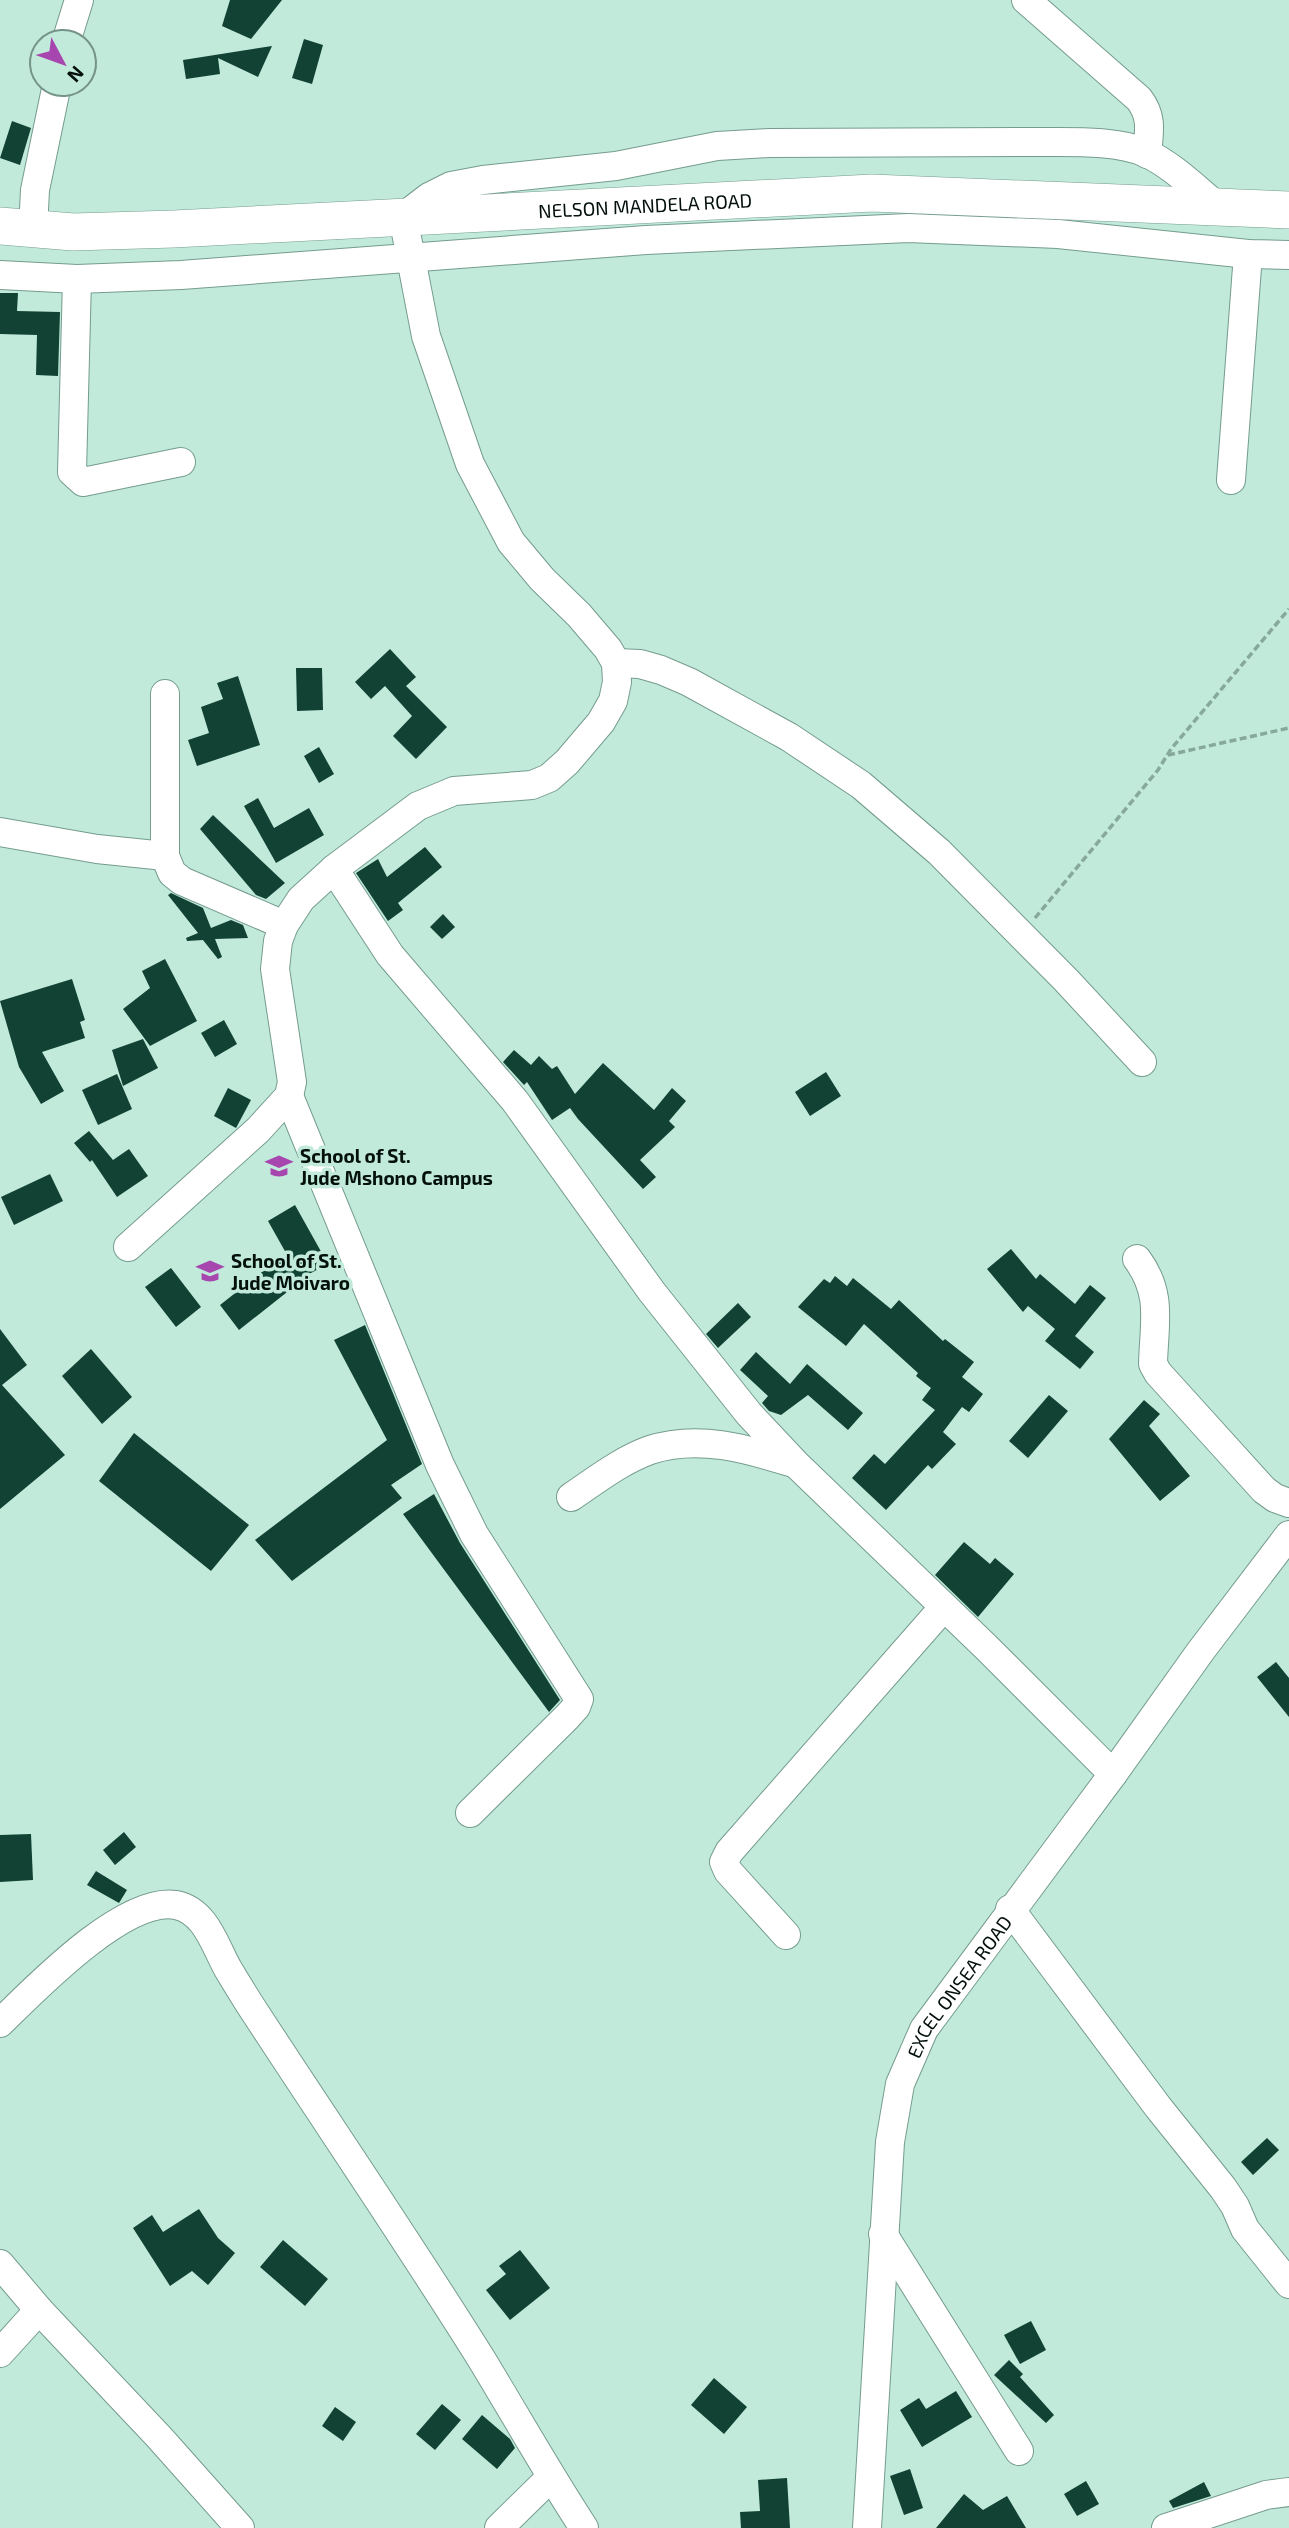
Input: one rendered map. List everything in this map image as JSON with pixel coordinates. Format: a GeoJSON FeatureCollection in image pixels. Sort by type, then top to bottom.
{"type":"FeatureCollection","features":[{"type":"Feature","properties":{"kind":"main road","name":"NELSON MANDELA ROAD"},"geometry":{"type":"LineString","coordinates":[[16,228],[73,232],[174,229],[872,193],[1289,210]]}},
{"type":"Feature","properties":{"kind":"street"},"geometry":{"type":"LineString","coordinates":[[70,28],[79,0]]}},
{"type":"Feature","properties":{"kind":"street"},"geometry":{"type":"LineString","coordinates":[[1026,0],[1147,109],[1150,123],[1147,153]]}},
{"type":"Feature","properties":{"kind":"street"},"geometry":{"type":"LineString","coordinates":[[16,228],[35,190],[54,98]]}},
{"type":"Feature","properties":{"kind":"street"},"geometry":{"type":"LineString","coordinates":[[128,1247],[258,1130],[289,1096],[292,1082],[275,969],[278,941],[301,899],[334,869],[393,823],[430,801],[454,791],[532,785],[549,778],[567,762],[592,732],[613,701],[617,682],[616,663],[608,649],[511,542],[470,464],[426,336],[403,217],[429,197],[451,186],[483,180],[616,166],[717,146],[769,143],[1059,142],[1133,149],[1147,153],[1163,163],[1217,206]]}},
{"type":"Feature","properties":{"kind":"street"},"geometry":{"type":"LineString","coordinates":[[0,275],[77,279],[181,275],[646,240],[908,228],[1058,234],[1289,256]]}},
{"type":"Feature","properties":{"kind":"street"},"geometry":{"type":"LineString","coordinates":[[1231,480],[1248,254]]}},
{"type":"Feature","properties":{"kind":"street"},"geometry":{"type":"LineString","coordinates":[[77,279],[72,472],[83,482],[181,462]]}},
{"type":"Feature","properties":{"kind":"street"},"geometry":{"type":"LineString","coordinates":[[616,663],[650,667],[689,682],[789,737],[861,785],[939,852],[1066,980],[1142,1062]]}},
{"type":"Feature","properties":{"kind":"street"},"geometry":{"type":"LineString","coordinates":[[164,694],[165,856],[172,873],[181,881],[285,925]]}},
{"type":"Feature","properties":{"kind":"street"},"geometry":{"type":"LineString","coordinates":[[0,832],[97,849],[165,856]]}},
{"type":"Feature","properties":{"kind":"street"},"geometry":{"type":"LineString","coordinates":[[334,869],[390,955],[515,1101],[607,1231],[749,1415],[1113,1774]]}},
{"type":"Feature","properties":{"kind":"street"},"geometry":{"type":"LineString","coordinates":[[289,1096],[440,1465],[474,1534],[579,1699],[568,1717],[470,1813]]}},
{"type":"Feature","properties":{"kind":"street"},"geometry":{"type":"LineString","coordinates":[[1137,1259],[1152,1281],[1155,1301],[1153,1364],[1158,1373],[1264,1490],[1289,1503]]}},
{"type":"Feature","properties":{"kind":"street"},"geometry":{"type":"LineString","coordinates":[[571,1497],[614,1468],[649,1450],[677,1444],[704,1443],[733,1447],[796,1464]]}},
{"type":"Feature","properties":{"kind":"street","name":"EXCEL ONSEA ROAD"},"geometry":{"type":"LineString","coordinates":[[867,2528],[883,2234],[893,2119],[908,2061],[924,2028],[1010,1909],[1289,1535]]}},
{"type":"Feature","properties":{"kind":"street"},"geometry":{"type":"LineString","coordinates":[[786,1935],[728,1871],[724,1862],[729,1852],[943,1608]]}},
{"type":"Feature","properties":{"kind":"street"},"geometry":{"type":"LineString","coordinates":[[0,2024],[86,1945],[115,1923],[142,1910],[161,1906],[175,1905],[194,1914],[212,1936],[245,1998],[425,2271],[584,2528]]}},
{"type":"Feature","properties":{"kind":"street"},"geometry":{"type":"LineString","coordinates":[[1010,1909],[1223,2189],[1235,2206],[1245,2229],[1289,2284]]}},
{"type":"Feature","properties":{"kind":"street"},"geometry":{"type":"LineString","coordinates":[[883,2234],[1019,2451]]}},
{"type":"Feature","properties":{"kind":"street"},"geometry":{"type":"LineString","coordinates":[[0,2264],[240,2528]]}},
{"type":"Feature","properties":{"kind":"street"},"geometry":{"type":"LineString","coordinates":[[0,2353],[39,2310]]}},
{"type":"Feature","properties":{"kind":"street"},"geometry":{"type":"LineString","coordinates":[[499,2528],[551,2477]]}},
{"type":"Feature","properties":{"kind":"street"},"geometry":{"type":"LineString","coordinates":[[1166,2528],[1209,2521],[1266,2496],[1289,2492]]}},
{"type":"Feature","properties":{"kind":"path"},"geometry":{"type":"LineString","coordinates":[[1020,936],[1289,609]]}},
{"type":"Feature","properties":{"kind":"path"},"geometry":{"type":"LineString","coordinates":[[1167,755],[1289,728]]}},
{"type":"Feature","properties":{"kind":"building"},"geometry":{"type":"Polygon","coordinates":[[[230,0],[282,0],[251,39],[222,26],[230,0]]]}},
{"type":"Feature","properties":{"kind":"building"},"geometry":{"type":"Polygon","coordinates":[[[304,39],[323,45],[312,84],[292,78],[304,39]]]}},
{"type":"Feature","properties":{"kind":"building"},"geometry":{"type":"Polygon","coordinates":[[[272,46],[258,77],[218,58],[220,74],[186,79],[183,60],[272,46]]]}},
{"type":"Feature","properties":{"kind":"building"},"geometry":{"type":"Polygon","coordinates":[[[12,121],[31,128],[20,165],[0,158],[12,121]]]}},
{"type":"Feature","properties":{"kind":"building"},"geometry":{"type":"Polygon","coordinates":[[[0,293],[18,293],[17,311],[60,312],[58,376],[36,375],[37,335],[0,334],[0,293]]]}},
{"type":"Feature","properties":{"kind":"building"},"geometry":{"type":"Polygon","coordinates":[[[390,649],[416,677],[406,686],[447,727],[416,759],[393,736],[412,716],[385,686],[371,699],[355,682],[390,649]]]}},
{"type":"Feature","properties":{"kind":"building"},"geometry":{"type":"Polygon","coordinates":[[[296,668],[322,668],[323,710],[297,711],[296,668]]]}},
{"type":"Feature","properties":{"kind":"building"},"geometry":{"type":"Polygon","coordinates":[[[238,676],[260,745],[197,766],[188,740],[209,733],[201,707],[223,699],[217,683],[238,676]]]}},
{"type":"Feature","properties":{"kind":"building"},"geometry":{"type":"Polygon","coordinates":[[[319,747],[334,774],[319,783],[304,756],[319,747]]]}},
{"type":"Feature","properties":{"kind":"building"},"geometry":{"type":"Polygon","coordinates":[[[258,798],[274,828],[309,808],[324,835],[276,863],[244,806],[258,798]]]}},
{"type":"Feature","properties":{"kind":"building"},"geometry":{"type":"Polygon","coordinates":[[[213,815],[285,883],[266,899],[256,895],[200,829],[213,815]]]}},
{"type":"Feature","properties":{"kind":"building"},"geometry":{"type":"Polygon","coordinates":[[[425,847],[442,867],[398,903],[403,910],[388,921],[356,873],[378,859],[387,877],[425,847]]]}},
{"type":"Feature","properties":{"kind":"building"},"geometry":{"type":"Polygon","coordinates":[[[171,893],[203,908],[211,928],[231,920],[243,925],[248,938],[215,939],[222,957],[218,959],[203,940],[187,941],[186,938],[198,933],[168,895],[171,893]]]}},
{"type":"Feature","properties":{"kind":"building"},"geometry":{"type":"Polygon","coordinates":[[[443,914],[455,927],[442,939],[430,927],[443,914]]]}},
{"type":"Feature","properties":{"kind":"building"},"geometry":{"type":"Polygon","coordinates":[[[165,959],[197,1021],[150,1046],[123,1009],[150,988],[142,971],[165,959]]]}},
{"type":"Feature","properties":{"kind":"building"},"geometry":{"type":"Polygon","coordinates":[[[72,979],[85,1020],[80,1022],[85,1038],[42,1052],[64,1091],[41,1104],[19,1067],[0,1001],[72,979]]]}},
{"type":"Feature","properties":{"kind":"building"},"geometry":{"type":"Polygon","coordinates":[[[224,1020],[237,1044],[215,1057],[201,1033],[224,1020]]]}},
{"type":"Feature","properties":{"kind":"building"},"geometry":{"type":"Polygon","coordinates":[[[143,1039],[158,1068],[123,1086],[112,1050],[143,1039]]]}},
{"type":"Feature","properties":{"kind":"building"},"geometry":{"type":"Polygon","coordinates":[[[514,1050],[531,1065],[539,1056],[552,1069],[557,1066],[575,1094],[603,1063],[654,1110],[672,1088],[686,1101],[669,1121],[675,1127],[640,1160],[656,1177],[643,1189],[570,1108],[552,1120],[527,1082],[524,1085],[503,1062],[514,1050]]]}},
{"type":"Feature","properties":{"kind":"building"},"geometry":{"type":"Polygon","coordinates":[[[826,1072],[841,1096],[810,1116],[795,1092],[826,1072]]]}},
{"type":"Feature","properties":{"kind":"building"},"geometry":{"type":"Polygon","coordinates":[[[117,1074],[132,1109],[98,1125],[82,1090],[117,1074]]]}},
{"type":"Feature","properties":{"kind":"building"},"geometry":{"type":"Polygon","coordinates":[[[228,1088],[251,1100],[236,1128],[214,1116],[228,1088]]]}},
{"type":"Feature","properties":{"kind":"building"},"geometry":{"type":"Polygon","coordinates":[[[89,1131],[113,1160],[129,1149],[148,1176],[117,1197],[92,1160],[90,1162],[74,1143],[89,1131]]]}},
{"type":"Feature","properties":{"kind":"building"},"geometry":{"type":"Polygon","coordinates":[[[50,1174],[63,1201],[14,1225],[1,1197],[50,1174]]]}},
{"type":"Feature","properties":{"kind":"building"},"geometry":{"type":"Polygon","coordinates":[[[295,1205],[328,1264],[294,1282],[296,1285],[239,1330],[220,1305],[286,1253],[268,1221],[295,1205]]]}},
{"type":"Feature","properties":{"kind":"building"},"geometry":{"type":"Polygon","coordinates":[[[1011,1249],[1036,1279],[1040,1274],[1075,1304],[1090,1285],[1106,1298],[1075,1336],[1094,1352],[1080,1369],[1045,1341],[1055,1329],[1028,1306],[1023,1312],[987,1269],[1011,1249]]]}},
{"type":"Feature","properties":{"kind":"building"},"geometry":{"type":"Polygon","coordinates":[[[171,1268],[201,1307],[176,1327],[145,1287],[171,1268]]]}},
{"type":"Feature","properties":{"kind":"building"},"geometry":{"type":"Polygon","coordinates":[[[835,1276],[847,1286],[853,1278],[891,1309],[899,1300],[943,1341],[945,1339],[974,1362],[962,1377],[983,1394],[969,1412],[962,1407],[943,1432],[956,1444],[932,1469],[928,1465],[886,1510],[852,1478],[874,1454],[885,1464],[935,1410],[922,1400],[931,1388],[864,1324],[846,1346],[798,1307],[824,1279],[830,1283],[835,1276]]]}},
{"type":"Feature","properties":{"kind":"building"},"geometry":{"type":"Polygon","coordinates":[[[738,1303],[751,1317],[718,1348],[706,1334],[738,1303]]]}},
{"type":"Feature","properties":{"kind":"building"},"geometry":{"type":"Polygon","coordinates":[[[365,1325],[422,1464],[391,1485],[402,1498],[292,1581],[255,1540],[387,1440],[334,1340],[365,1325]]]}},
{"type":"Feature","properties":{"kind":"building"},"geometry":{"type":"Polygon","coordinates":[[[0,1329],[27,1365],[2,1385],[65,1455],[0,1509],[0,1329]]]}},
{"type":"Feature","properties":{"kind":"building"},"geometry":{"type":"Polygon","coordinates":[[[91,1349],[132,1397],[102,1424],[62,1376],[91,1349]]]}},
{"type":"Feature","properties":{"kind":"building"},"geometry":{"type":"Polygon","coordinates":[[[756,1352],[790,1384],[807,1364],[863,1413],[848,1430],[808,1395],[781,1415],[769,1411],[762,1403],[768,1396],[740,1370],[756,1352]]]}},
{"type":"Feature","properties":{"kind":"building"},"geometry":{"type":"Polygon","coordinates":[[[1049,1395],[1068,1411],[1028,1458],[1009,1441],[1049,1395]]]}},
{"type":"Feature","properties":{"kind":"building"},"geometry":{"type":"Polygon","coordinates":[[[1144,1400],[1160,1414],[1149,1426],[1190,1476],[1160,1501],[1109,1439],[1144,1400]]]}},
{"type":"Feature","properties":{"kind":"building"},"geometry":{"type":"Polygon","coordinates":[[[134,1433],[249,1525],[211,1571],[99,1481],[134,1433]]]}},
{"type":"Feature","properties":{"kind":"building"},"geometry":{"type":"Polygon","coordinates":[[[434,1494],[460,1543],[560,1700],[549,1712],[403,1514],[434,1494]]]}},
{"type":"Feature","properties":{"kind":"building"},"geometry":{"type":"Polygon","coordinates":[[[964,1542],[990,1564],[995,1558],[1014,1574],[978,1617],[935,1575],[964,1542]]]}},
{"type":"Feature","properties":{"kind":"building"},"geometry":{"type":"Polygon","coordinates":[[[1276,1662],[1289,1678],[1289,1717],[1257,1677],[1276,1662]]]}},
{"type":"Feature","properties":{"kind":"building"},"geometry":{"type":"Polygon","coordinates":[[[124,1832],[136,1847],[115,1865],[103,1850],[124,1832]]]}},
{"type":"Feature","properties":{"kind":"building"},"geometry":{"type":"Polygon","coordinates":[[[31,1834],[33,1880],[0,1882],[0,1835],[31,1834]]]}},
{"type":"Feature","properties":{"kind":"building"},"geometry":{"type":"Polygon","coordinates":[[[96,1871],[127,1890],[119,1903],[87,1885],[96,1871]]]}},
{"type":"Feature","properties":{"kind":"building"},"geometry":{"type":"Polygon","coordinates":[[[1267,2138],[1279,2150],[1253,2175],[1241,2162],[1267,2138]]]}},
{"type":"Feature","properties":{"kind":"building"},"geometry":{"type":"Polygon","coordinates":[[[199,2209],[218,2238],[235,2253],[208,2285],[192,2271],[170,2286],[133,2228],[152,2215],[163,2232],[199,2209]]]}},
{"type":"Feature","properties":{"kind":"building"},"geometry":{"type":"Polygon","coordinates":[[[283,2240],[328,2279],[305,2306],[260,2267],[283,2240]]]}},
{"type":"Feature","properties":{"kind":"building"},"geometry":{"type":"Polygon","coordinates":[[[520,2250],[550,2288],[510,2320],[486,2290],[506,2274],[499,2266],[520,2250]]]}},
{"type":"Feature","properties":{"kind":"building"},"geometry":{"type":"Polygon","coordinates":[[[1031,2321],[1046,2350],[1020,2364],[1004,2335],[1031,2321]]]}},
{"type":"Feature","properties":{"kind":"building"},"geometry":{"type":"Polygon","coordinates":[[[1009,2360],[1023,2374],[1020,2377],[1054,2415],[1046,2423],[994,2375],[1009,2360]]]}},
{"type":"Feature","properties":{"kind":"building"},"geometry":{"type":"Polygon","coordinates":[[[714,2378],[747,2407],[724,2434],[691,2405],[714,2378]]]}},
{"type":"Feature","properties":{"kind":"building"},"geometry":{"type":"Polygon","coordinates":[[[956,2391],[972,2417],[922,2447],[900,2410],[919,2398],[926,2409],[956,2391]]]}},
{"type":"Feature","properties":{"kind":"building"},"geometry":{"type":"Polygon","coordinates":[[[442,2404],[461,2420],[435,2450],[416,2434],[442,2404]]]}},
{"type":"Feature","properties":{"kind":"building"},"geometry":{"type":"Polygon","coordinates":[[[335,2407],[356,2422],[343,2441],[322,2426],[335,2407]]]}},
{"type":"Feature","properties":{"kind":"building"},"geometry":{"type":"Polygon","coordinates":[[[482,2415],[510,2439],[515,2448],[497,2469],[462,2439],[482,2415]]]}},
{"type":"Feature","properties":{"kind":"building"},"geometry":{"type":"Polygon","coordinates":[[[910,2469],[923,2508],[904,2515],[890,2476],[910,2469]]]}},
{"type":"Feature","properties":{"kind":"building"},"geometry":{"type":"Polygon","coordinates":[[[787,2478],[790,2528],[741,2528],[740,2512],[760,2511],[758,2480],[787,2478]]]}},
{"type":"Feature","properties":{"kind":"building"},"geometry":{"type":"Polygon","coordinates":[[[1086,2481],[1099,2504],[1077,2516],[1064,2494],[1086,2481]]]}},
{"type":"Feature","properties":{"kind":"building"},"geometry":{"type":"Polygon","coordinates":[[[1204,2482],[1211,2496],[1173,2508],[1169,2501],[1204,2482]]]}},
{"type":"Feature","properties":{"kind":"building"},"geometry":{"type":"Polygon","coordinates":[[[964,2494],[983,2510],[1007,2496],[1026,2528],[936,2528],[964,2494]]]}},
{"type":"Feature","properties":{"kind":"place","name":"School of St. Jude Mshono Campus"},"geometry":{"type":"Point","coordinates":[279,1166]}},
{"type":"Feature","properties":{"kind":"place","name":"School of St. Jude Moivaro"},"geometry":{"type":"Point","coordinates":[210,1271]}}]}
